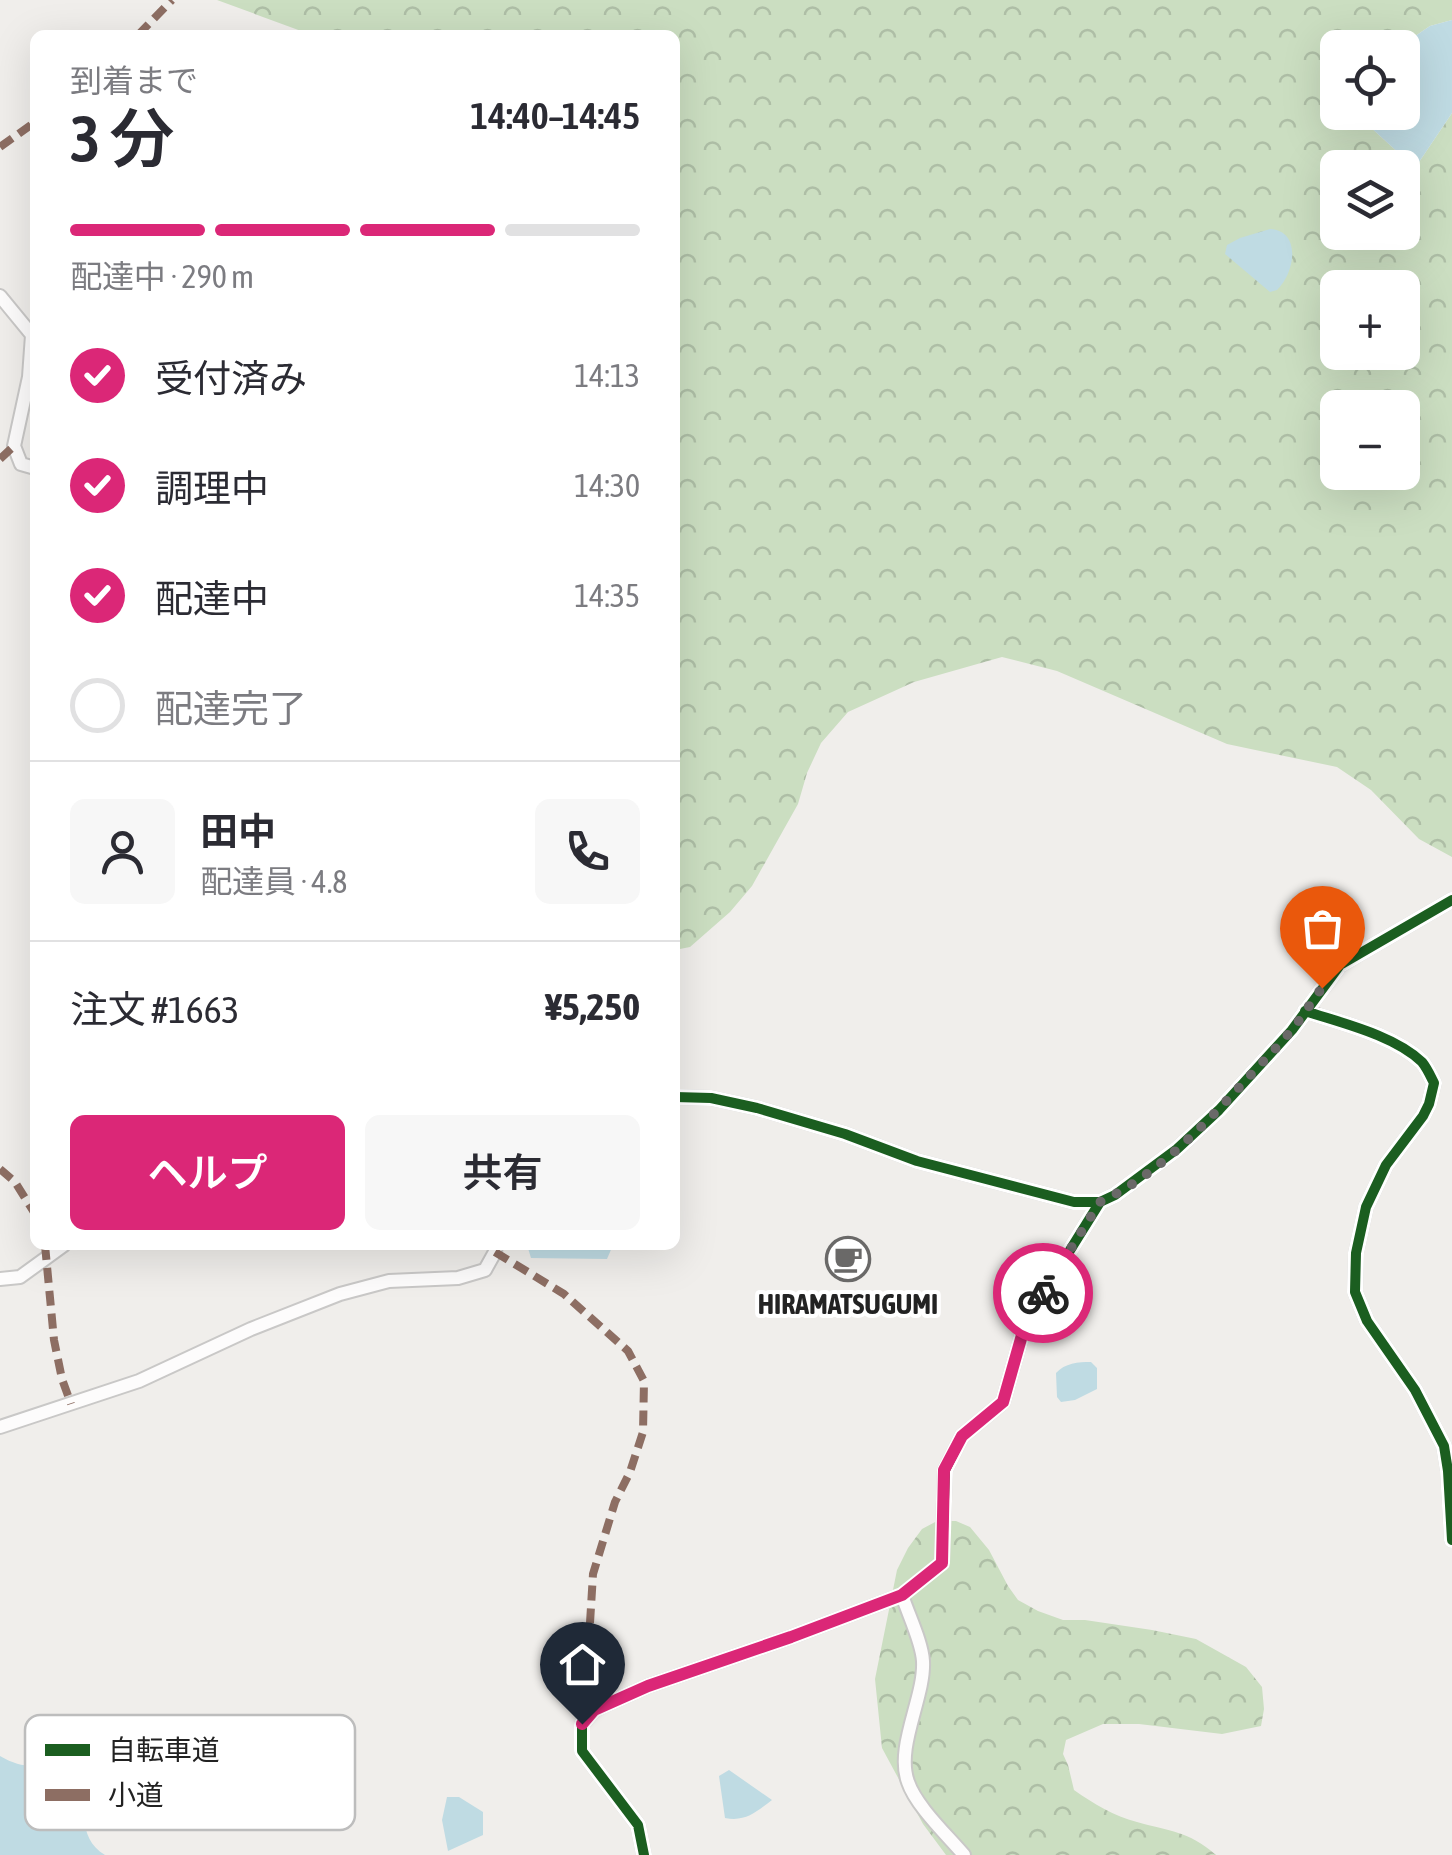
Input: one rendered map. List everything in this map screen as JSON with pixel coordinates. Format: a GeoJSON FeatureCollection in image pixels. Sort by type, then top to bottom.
{"type":"FeatureCollection","features":[{"type":"Feature","properties":{"kind":"street"},"geometry":{"type":"LineString","coordinates":[[2,300],[30,333]]}},
{"type":"Feature","properties":{"kind":"street"},"geometry":{"type":"LineString","coordinates":[[30,356],[14,446],[21,464],[30,467]]}},
{"type":"Feature","properties":{"kind":"street"},"geometry":{"type":"LineString","coordinates":[[680,1097],[711,1098],[757,1108],[845,1134],[917,1162],[1074,1202],[1100,1202],[1177,1149],[1218,1110],[1292,1030],[1340,964],[1452,900]]}},
{"type":"Feature","properties":{"kind":"street"},"geometry":{"type":"LineString","coordinates":[[1304,1010],[1394,1044],[1424,1064],[1434,1083],[1423,1116],[1386,1165],[1366,1207],[1356,1253],[1356,1292],[1367,1321],[1415,1390],[1444,1446],[1452,1540]]}},
{"type":"Feature","properties":{"kind":"street"},"geometry":{"type":"LineString","coordinates":[[644,1855],[638,1825],[582,1751],[582,1724],[594,1710],[648,1686],[902,1595],[942,1563],[944,1470],[962,1436],[1003,1402],[1026,1321],[1100,1202]]}},
{"type":"Feature","properties":{"kind":"street"},"geometry":{"type":"LineString","coordinates":[[0,1279],[20,1276],[57,1250]]}},
{"type":"Feature","properties":{"kind":"street"},"geometry":{"type":"LineString","coordinates":[[0,1427],[139,1381],[251,1329],[340,1294],[388,1282],[458,1278],[485,1270],[495,1250]]}},
{"type":"Feature","properties":{"kind":"street"},"geometry":{"type":"LineString","coordinates":[[902,1595],[923,1659],[904,1772],[918,1800],[964,1855]]}},
{"type":"Feature","properties":{"kind":"green space"},"geometry":{"type":"Polygon","coordinates":[[[217,0],[1452,0],[1452,20],[1420,33],[1320,30],[1320,130],[1374,130],[1395,150],[1320,150],[1320,250],[1420,250],[1420,161],[1452,113],[1452,857],[1419,839],[1371,790],[1337,767],[1227,744],[1057,671],[1002,657],[914,682],[848,712],[821,743],[798,804],[752,886],[730,912],[690,947],[680,949],[680,30],[298,30],[217,0]]]}},
{"type":"Feature","properties":{"kind":"green space"},"geometry":{"type":"Polygon","coordinates":[[[937,1521],[956,1521],[970,1527],[989,1550],[1018,1600],[1038,1611],[1063,1620],[1085,1620],[1196,1639],[1246,1667],[1262,1687],[1261,1726],[1222,1734],[1139,1724],[1103,1724],[1066,1740],[1063,1754],[1074,1790],[1120,1816],[1187,1836],[1216,1855],[946,1855],[923,1824],[882,1748],[875,1679],[897,1570],[922,1529],[937,1521]]]}},
{"type":"Feature","properties":{"kind":"water"},"geometry":{"type":"Polygon","coordinates":[[[1452,20],[1452,113],[1420,161],[1420,150],[1395,150],[1374,130],[1420,130],[1420,33],[1452,20]]]}},
{"type":"Feature","properties":{"kind":"water"},"geometry":{"type":"Polygon","coordinates":[[[1270,229],[1287,237],[1292,254],[1283,283],[1270,292],[1225,254],[1227,245],[1270,229]]]}},
{"type":"Feature","properties":{"kind":"water"},"geometry":{"type":"Polygon","coordinates":[[[529,1250],[611,1250],[607,1259],[531,1258],[529,1250]]]}},
{"type":"Feature","properties":{"kind":"water"},"geometry":{"type":"Polygon","coordinates":[[[1091,1362],[1097,1368],[1097,1389],[1061,1402],[1057,1397],[1056,1373],[1068,1365],[1091,1362]]]}},
{"type":"Feature","properties":{"kind":"water"},"geometry":{"type":"Polygon","coordinates":[[[0,1756],[25,1765],[25,1830],[86,1830],[94,1846],[105,1855],[0,1855],[0,1756]]]}},
{"type":"Feature","properties":{"kind":"water"},"geometry":{"type":"Polygon","coordinates":[[[729,1770],[772,1800],[745,1817],[725,1818],[719,1776],[729,1770]]]}},
{"type":"Feature","properties":{"kind":"water"},"geometry":{"type":"Polygon","coordinates":[[[447,1797],[459,1797],[483,1812],[483,1835],[448,1851],[442,1820],[447,1797]]]}},
{"type":"Feature","properties":{"kind":"marked path"},"geometry":{"type":"LineString","coordinates":[[143,30],[172,0]]}},
{"type":"Feature","properties":{"kind":"marked path"},"geometry":{"type":"LineString","coordinates":[[0,147],[30,126]]}},
{"type":"Feature","properties":{"kind":"marked path"},"geometry":{"type":"LineString","coordinates":[[0,459],[14,446]]}},
{"type":"Feature","properties":{"kind":"marked path"},"geometry":{"type":"LineString","coordinates":[[0,1169],[15,1182],[30,1206]]}},
{"type":"Feature","properties":{"kind":"marked path"},"geometry":{"type":"LineString","coordinates":[[45,1250],[54,1340],[71,1404]]}},
{"type":"Feature","properties":{"kind":"marked path"},"geometry":{"type":"LineString","coordinates":[[495,1252],[564,1294],[628,1351],[644,1381],[643,1432],[615,1502],[593,1574],[590,1623],[594,1710]]}},
{"type":"Feature","properties":{"kind":"cycle path"},"geometry":{"type":"LineString","coordinates":[[680,1097],[711,1098],[757,1108],[917,1161],[1074,1202],[1100,1202],[1177,1149],[1219,1110],[1292,1030],[1340,965],[1452,900]]}},
{"type":"Feature","properties":{"kind":"cycle path"},"geometry":{"type":"LineString","coordinates":[[1305,1011],[1397,1044],[1422,1062],[1434,1083],[1423,1116],[1386,1165],[1366,1207],[1356,1253],[1355,1292],[1367,1321],[1415,1390],[1444,1446],[1452,1540]]}},
{"type":"Feature","properties":{"kind":"cycle path"},"geometry":{"type":"LineString","coordinates":[[644,1855],[638,1825],[582,1751],[582,1724],[594,1710],[648,1686],[902,1595],[942,1563],[945,1470],[962,1436],[1003,1402],[1026,1321],[1100,1202]]}},
{"type":"Feature","properties":{"kind":"way so far"},"geometry":{"type":"LineString","coordinates":[[1043,1293],[1100,1202],[1177,1149],[1218,1110],[1292,1030],[1322,988]]}},
{"type":"Feature","properties":{"kind":"place","name":"HIRAMATSUGUMI"},"geometry":{"type":"Point","coordinates":[848,1259]}},
{"type":"Feature","properties":{"kind":"route"},"geometry":{"type":"LineString","coordinates":[[582,1724],[594,1710],[648,1686],[902,1595],[942,1563],[944,1470],[962,1436],[1003,1402],[1026,1321],[1043,1293]]}}]}
